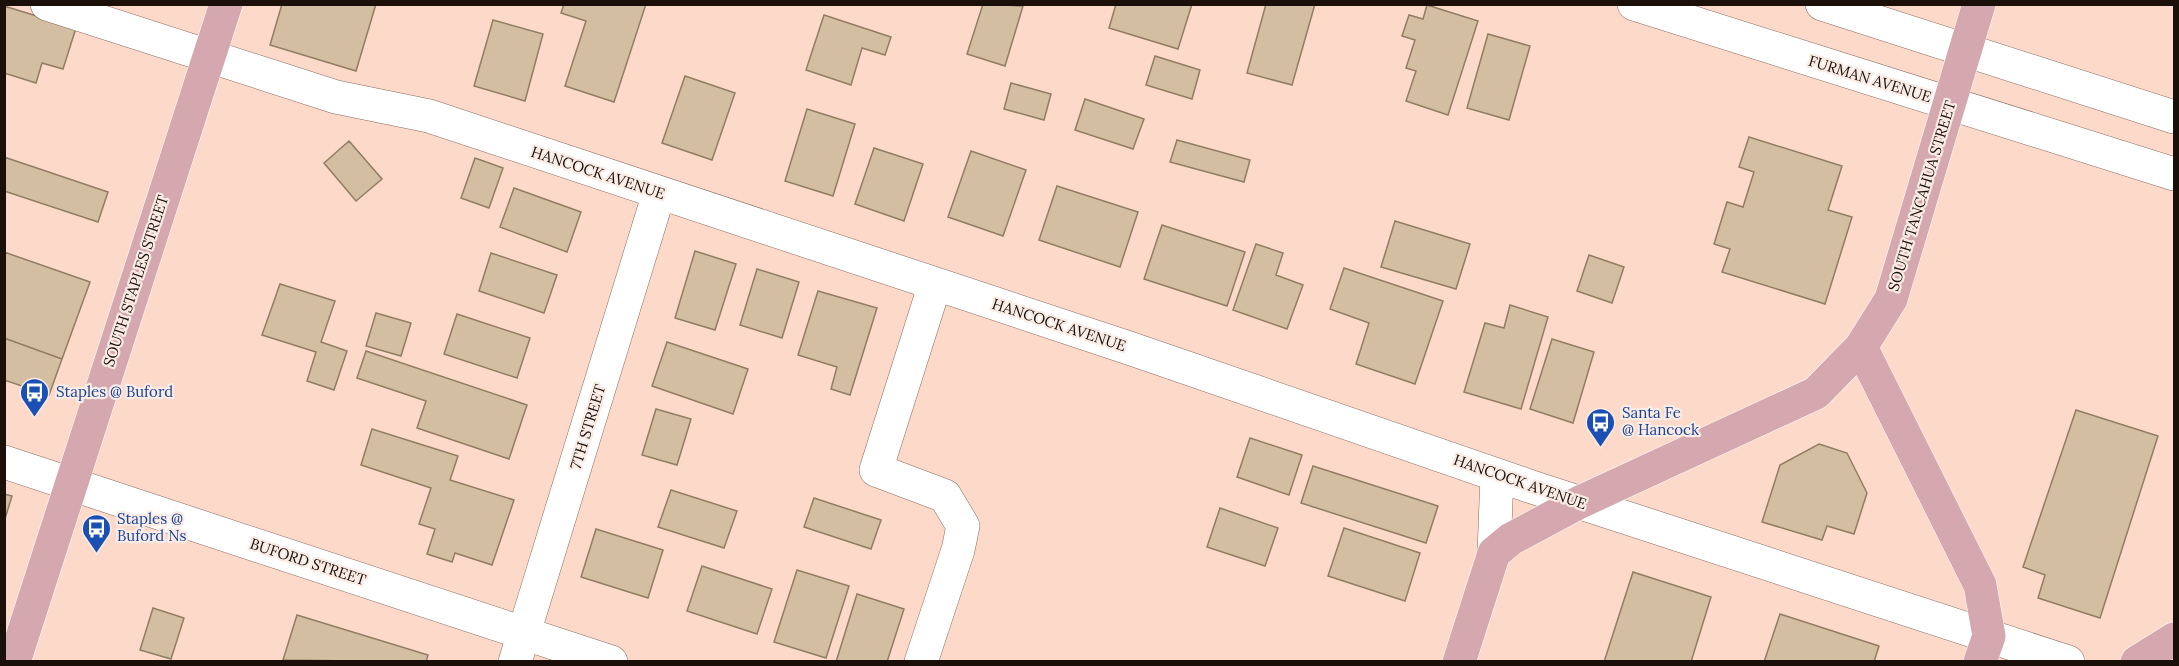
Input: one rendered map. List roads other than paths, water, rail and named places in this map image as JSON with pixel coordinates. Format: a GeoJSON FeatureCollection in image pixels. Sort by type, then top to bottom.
{"type":"FeatureCollection","features":[{"type":"Feature","properties":{"kind":"main road","name":"SOUTH STAPLES STREET"},"geometry":{"type":"LineString","coordinates":[[14,662],[226,4]]}},
{"type":"Feature","properties":{"kind":"main road","name":"SOUTH TANCAHUA STREET"},"geometry":{"type":"LineString","coordinates":[[1494,553],[1511,539],[1580,502],[1816,393],[1861,347],[1891,299],[1979,4]]}},
{"type":"Feature","properties":{"kind":"main road"},"geometry":{"type":"LineString","coordinates":[[1861,347],[1980,585],[1984,649]]}},
{"type":"Feature","properties":{"kind":"main road"},"geometry":{"type":"LineString","coordinates":[[1459,662],[1494,553]]}},
{"type":"Feature","properties":{"kind":"main road"},"geometry":{"type":"LineString","coordinates":[[2137,662],[2175,639]]}},
{"type":"Feature","properties":{"kind":"street","name":"HANCOCK AVENUE"},"geometry":{"type":"LineString","coordinates":[[47,4],[336,97],[429,116],[935,284],[1580,502],[1984,649],[2068,662]]}},
{"type":"Feature","properties":{"kind":"street","name":"FURMAN AVENUE"},"geometry":{"type":"LineString","coordinates":[[1634,4],[2175,174]]}},
{"type":"Feature","properties":{"kind":"street"},"geometry":{"type":"LineString","coordinates":[[1822,4],[2175,117]]}},
{"type":"Feature","properties":{"kind":"street","name":"7TH STREET"},"geometry":{"type":"LineString","coordinates":[[520,647],[659,193]]}},
{"type":"Feature","properties":{"kind":"street"},"geometry":{"type":"LineString","coordinates":[[921,662],[958,550],[963,526],[945,496],[876,470],[935,284]]}},
{"type":"Feature","properties":{"kind":"street","name":"BUFORD STREET"},"geometry":{"type":"LineString","coordinates":[[4,462],[70,483],[520,647],[611,662]]}},
{"type":"Feature","properties":{"kind":"street"},"geometry":{"type":"LineString","coordinates":[[1494,553],[1497,475]]}},
{"type":"Feature","properties":{"kind":"place","name":"Staples @ Buford"},"geometry":{"type":"Point","coordinates":[35,418]}},
{"type":"Feature","properties":{"kind":"place","name":"Santa Fe @ Hancock"},"geometry":{"type":"Point","coordinates":[1601,448]}},
{"type":"Feature","properties":{"kind":"place","name":"Staples @ Buford Ns"},"geometry":{"type":"Point","coordinates":[96,554]}}]}
